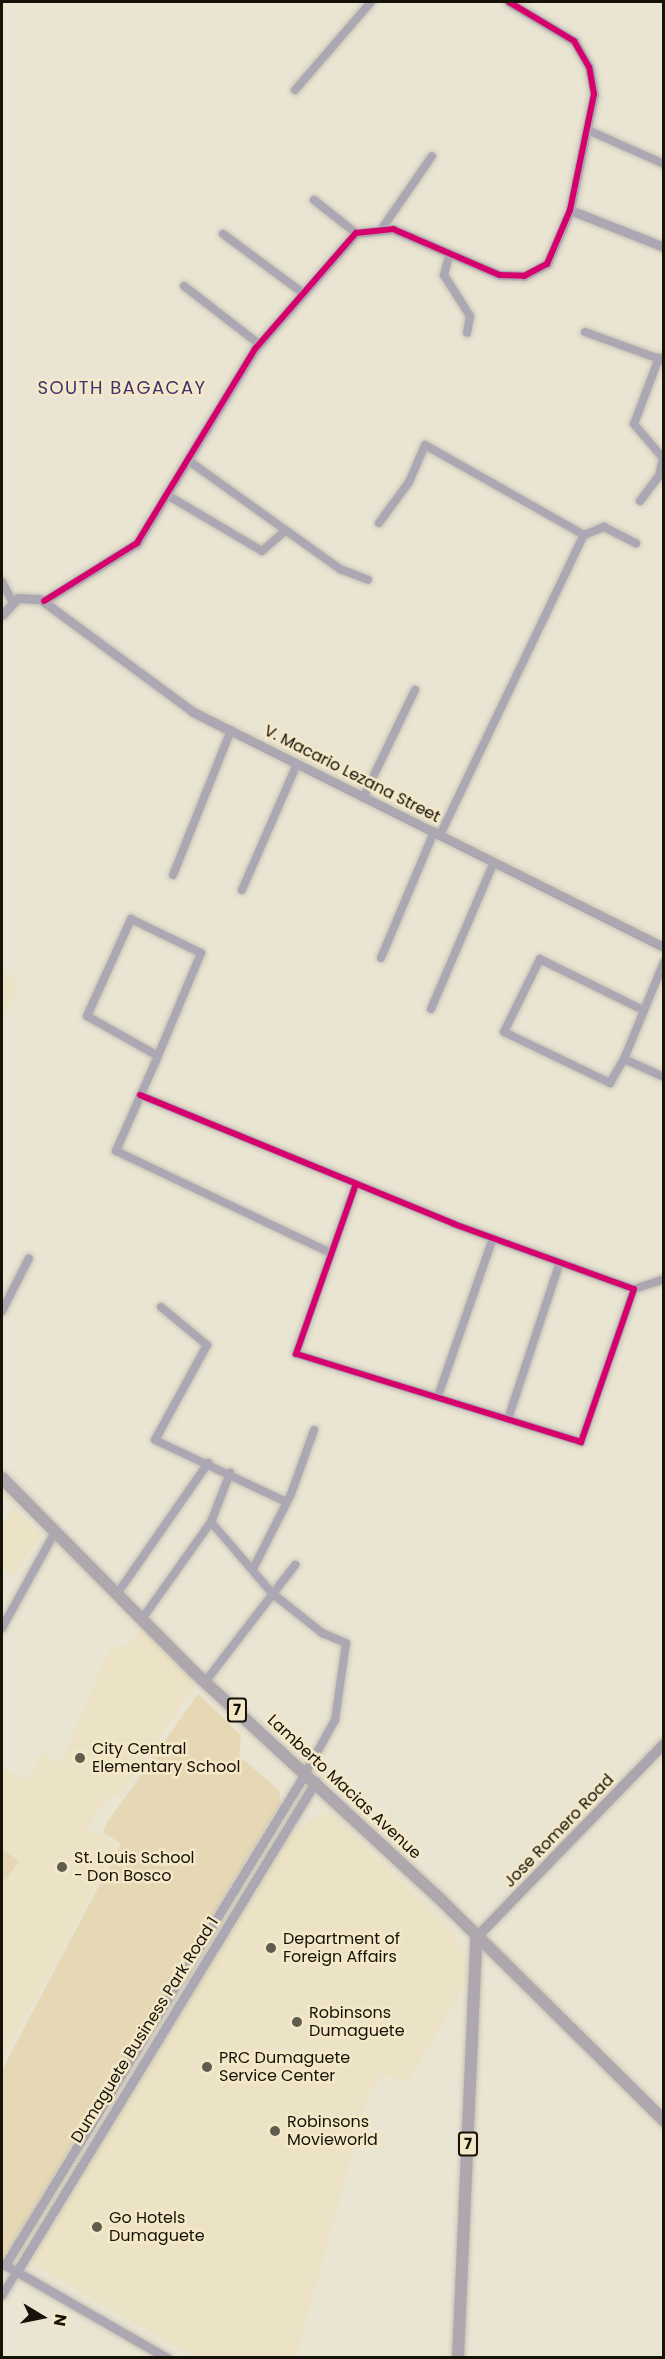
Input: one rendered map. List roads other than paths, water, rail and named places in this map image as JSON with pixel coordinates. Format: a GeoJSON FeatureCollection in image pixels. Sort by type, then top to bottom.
{"type":"FeatureCollection","features":[{"type":"Feature","properties":{"kind":"main road","name":"Lamberto Macias Avenue"},"geometry":{"type":"LineString","coordinates":[[2,1478],[205,1682],[311,1776],[663,2121]]}},
{"type":"Feature","properties":{"kind":"main road","name":"Jose Romero Road"},"geometry":{"type":"LineString","coordinates":[[476,1938],[663,1744]]}},
{"type":"Feature","properties":{"kind":"main road","name":"7"},"geometry":{"type":"LineString","coordinates":[[458,2358],[476,1938]]}},
{"type":"Feature","properties":{"kind":"street"},"geometry":{"type":"LineString","coordinates":[[295,90],[371,2]]}},
{"type":"Feature","properties":{"kind":"street"},"geometry":{"type":"LineString","coordinates":[[7,603],[44,601],[137,543],[259,344],[357,233],[382,227],[500,275],[537,273],[548,264],[570,210],[590,131],[589,67],[574,41],[513,3]]}},
{"type":"Feature","properties":{"kind":"street"},"geometry":{"type":"LineString","coordinates":[[590,131],[663,164]]}},
{"type":"Feature","properties":{"kind":"street"},"geometry":{"type":"LineString","coordinates":[[382,227],[432,156]]}},
{"type":"Feature","properties":{"kind":"street"},"geometry":{"type":"LineString","coordinates":[[314,200],[357,233]]}},
{"type":"Feature","properties":{"kind":"street"},"geometry":{"type":"LineString","coordinates":[[570,210],[663,247]]}},
{"type":"Feature","properties":{"kind":"street"},"geometry":{"type":"LineString","coordinates":[[223,234],[304,294]]}},
{"type":"Feature","properties":{"kind":"street"},"geometry":{"type":"LineString","coordinates":[[449,256],[444,276],[470,316],[467,333]]}},
{"type":"Feature","properties":{"kind":"street"},"geometry":{"type":"LineString","coordinates":[[184,286],[259,344]]}},
{"type":"Feature","properties":{"kind":"street"},"geometry":{"type":"LineString","coordinates":[[585,332],[661,359],[634,424],[663,458],[660,476],[640,501]]}},
{"type":"Feature","properties":{"kind":"street"},"geometry":{"type":"LineString","coordinates":[[379,523],[409,482],[425,445],[584,535]]}},
{"type":"Feature","properties":{"kind":"street"},"geometry":{"type":"LineString","coordinates":[[189,461],[340,569],[368,580]]}},
{"type":"Feature","properties":{"kind":"street"},"geometry":{"type":"LineString","coordinates":[[167,495],[262,551],[285,531]]}},
{"type":"Feature","properties":{"kind":"street"},"geometry":{"type":"LineString","coordinates":[[381,958],[437,833],[584,535],[604,527],[636,543]]}},
{"type":"Feature","properties":{"kind":"street"},"geometry":{"type":"LineString","coordinates":[[2,582],[7,603],[2,615]]}},
{"type":"Feature","properties":{"kind":"street","name":"V. Macario Lezana Street"},"geometry":{"type":"LineString","coordinates":[[44,601],[193,712],[663,947]]}},
{"type":"Feature","properties":{"kind":"street"},"geometry":{"type":"LineString","coordinates":[[363,798],[415,690]]}},
{"type":"Feature","properties":{"kind":"street"},"geometry":{"type":"LineString","coordinates":[[173,875],[231,730]]}},
{"type":"Feature","properties":{"kind":"street"},"geometry":{"type":"LineString","coordinates":[[242,890],[297,764]]}},
{"type":"Feature","properties":{"kind":"street"},"geometry":{"type":"LineString","coordinates":[[431,1009],[495,862]]}},
{"type":"Feature","properties":{"kind":"street"},"geometry":{"type":"LineString","coordinates":[[158,1056],[87,1016],[131,919],[201,952],[158,1056],[116,1151],[331,1253]]}},
{"type":"Feature","properties":{"kind":"street"},"geometry":{"type":"LineString","coordinates":[[643,1010],[540,959],[504,1032],[610,1083],[624,1059],[663,962]]}},
{"type":"Feature","properties":{"kind":"street"},"geometry":{"type":"LineString","coordinates":[[654,983],[663,987]]}},
{"type":"Feature","properties":{"kind":"street"},"geometry":{"type":"LineString","coordinates":[[624,1059],[663,1077]]}},
{"type":"Feature","properties":{"kind":"street"},"geometry":{"type":"LineString","coordinates":[[140,1095],[559,1265],[634,1289],[663,1279]]}},
{"type":"Feature","properties":{"kind":"street"},"geometry":{"type":"LineString","coordinates":[[356,1184],[296,1354],[581,1442],[634,1289]]}},
{"type":"Feature","properties":{"kind":"street"},"geometry":{"type":"LineString","coordinates":[[438,1396],[493,1238]]}},
{"type":"Feature","properties":{"kind":"street"},"geometry":{"type":"LineString","coordinates":[[2,1311],[29,1258]]}},
{"type":"Feature","properties":{"kind":"street"},"geometry":{"type":"LineString","coordinates":[[508,1419],[559,1265]]}},
{"type":"Feature","properties":{"kind":"street"},"geometry":{"type":"LineString","coordinates":[[161,1307],[207,1345],[155,1440],[230,1473],[284,1501]]}},
{"type":"Feature","properties":{"kind":"street"},"geometry":{"type":"LineString","coordinates":[[254,1567],[314,1430]]}},
{"type":"Feature","properties":{"kind":"street"},"geometry":{"type":"LineString","coordinates":[[117,1594],[208,1463]]}},
{"type":"Feature","properties":{"kind":"street"},"geometry":{"type":"LineString","coordinates":[[142,1619],[211,1522],[230,1473]]}},
{"type":"Feature","properties":{"kind":"street"},"geometry":{"type":"LineString","coordinates":[[211,1522],[254,1567],[273,1594],[322,1633],[346,1643],[335,1720],[311,1776]]}},
{"type":"Feature","properties":{"kind":"street"},"geometry":{"type":"LineString","coordinates":[[2,1628],[55,1532]]}},
{"type":"Feature","properties":{"kind":"street"},"geometry":{"type":"LineString","coordinates":[[205,1682],[295,1565]]}},
{"type":"Feature","properties":{"kind":"street","name":"Dumaguete Business Park Road 1"},"geometry":{"type":"LineString","coordinates":[[3,2268],[97,2126],[311,1776]]}},
{"type":"Feature","properties":{"kind":"street","name":"Dumaguete Business Park Road 1"},"geometry":{"type":"LineString","coordinates":[[2,2296],[97,2126]]}},
{"type":"Feature","properties":{"kind":"street"},"geometry":{"type":"LineString","coordinates":[[3,2268],[16,2272],[166,2358]]}},
{"type":"Feature","properties":{"kind":"place","name":"City Central Elementary School"},"geometry":{"type":"Point","coordinates":[80,1758]}},
{"type":"Feature","properties":{"kind":"place","name":"St. Louis School - Don Bosco"},"geometry":{"type":"Point","coordinates":[62,1867]}},
{"type":"Feature","properties":{"kind":"place","name":"Department of Foreign Affairs"},"geometry":{"type":"Point","coordinates":[271,1948]}},
{"type":"Feature","properties":{"kind":"place","name":"Robinsons Dumaguete"},"geometry":{"type":"Point","coordinates":[297,2022]}},
{"type":"Feature","properties":{"kind":"place","name":"PRC Dumaguete Service Center"},"geometry":{"type":"Point","coordinates":[207,2067]}},
{"type":"Feature","properties":{"kind":"place","name":"Robinsons Movieworld"},"geometry":{"type":"Point","coordinates":[275,2131]}},
{"type":"Feature","properties":{"kind":"place","name":"Go Hotels Dumaguete"},"geometry":{"type":"Point","coordinates":[97,2227]}},
{"type":"Feature","properties":{"kind":"district","name":"SOUTH BAGACAY"},"geometry":{"type":"Point","coordinates":[122,388]}}]}
